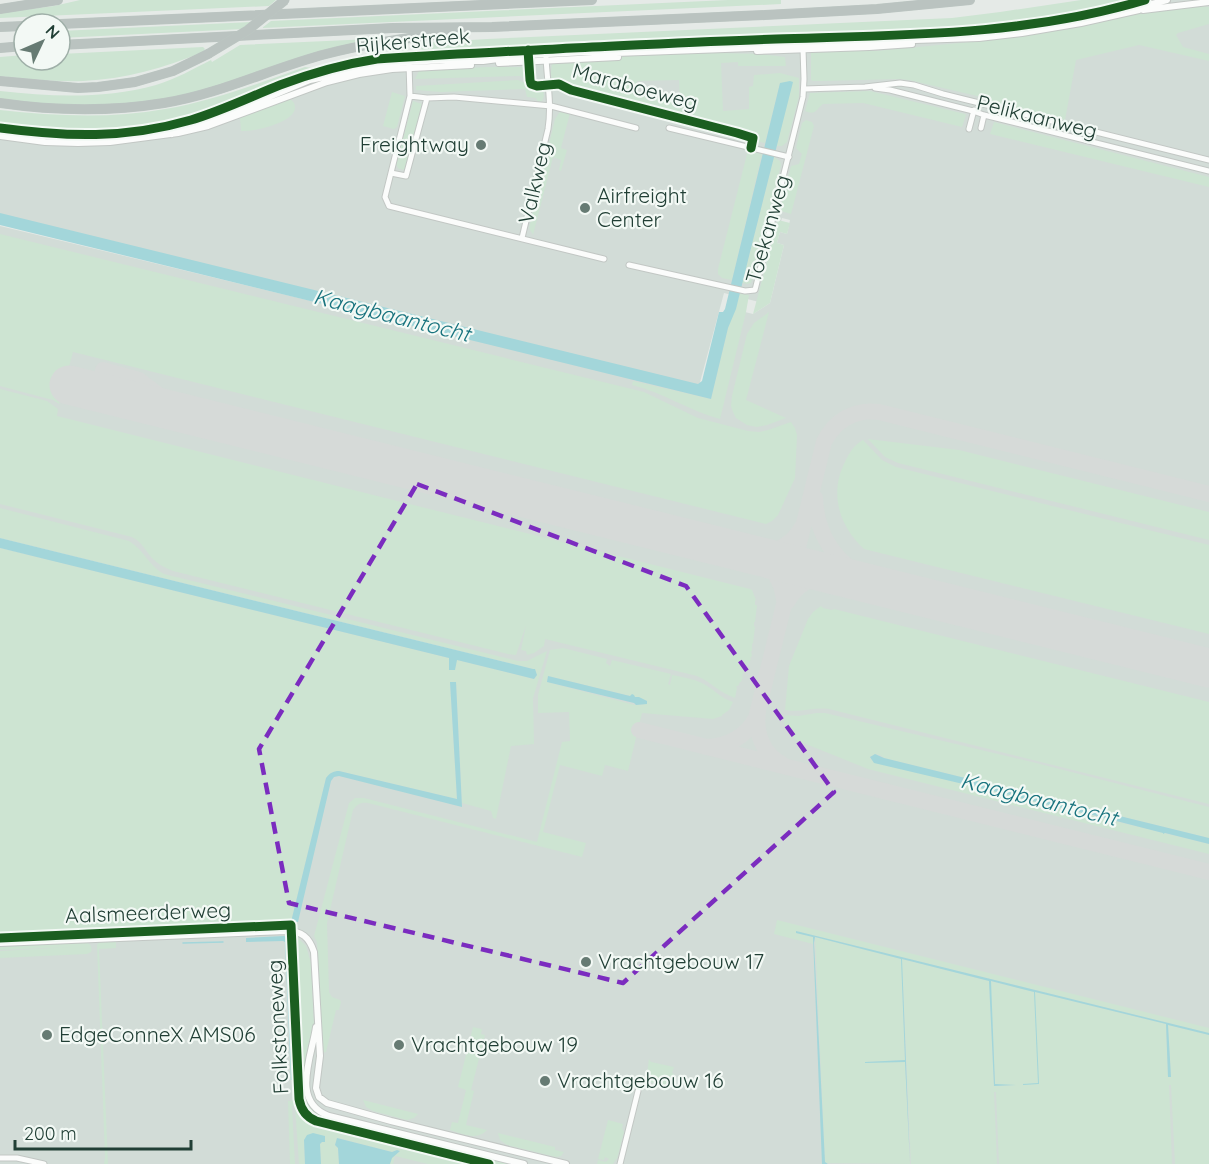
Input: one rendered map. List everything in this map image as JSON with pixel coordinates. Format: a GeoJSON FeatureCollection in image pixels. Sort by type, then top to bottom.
{"type":"FeatureCollection","features":[{"type":"Feature","properties":{"kind":"highway"},"geometry":{"type":"LineString","coordinates":[[0,9],[58,0]]}},
{"type":"Feature","properties":{"kind":"highway"},"geometry":{"type":"LineString","coordinates":[[0,81],[78,88],[98,87],[135,81],[173,71],[208,54],[248,30],[285,0]]}},
{"type":"Feature","properties":{"kind":"highway"},"geometry":{"type":"LineString","coordinates":[[72,23],[592,0]]}},
{"type":"Feature","properties":{"kind":"highway"},"geometry":{"type":"LineString","coordinates":[[72,44],[393,28],[492,27],[877,9],[970,0]]}},
{"type":"Feature","properties":{"kind":"highway"},"geometry":{"type":"LineString","coordinates":[[0,104],[67,110],[123,109],[166,103],[217,90],[326,54],[377,43],[492,27]]}},
{"type":"Feature","properties":{"kind":"street","name":"Rijkerstreek"},"geometry":{"type":"LineString","coordinates":[[1139,10],[1167,0]]}},
{"type":"Feature","properties":{"kind":"street","name":"Rijkerstreek"},"geometry":{"type":"LineString","coordinates":[[0,136],[45,142],[78,143],[110,142],[172,134],[207,126],[327,82],[409,65],[803,46],[869,47],[958,41],[1053,28],[1139,10],[1209,2]]}},
{"type":"Feature","properties":{"kind":"street","name":"Toekanweg"},"geometry":{"type":"LineString","coordinates":[[628,265],[745,291],[755,290],[804,89],[803,46]]}},
{"type":"Feature","properties":{"kind":"street","name":"Valkweg"},"geometry":{"type":"LineString","coordinates":[[391,173],[384,197],[389,206],[522,238],[548,129],[551,106],[546,57]]}},
{"type":"Feature","properties":{"kind":"street"},"geometry":{"type":"LineString","coordinates":[[409,65],[410,96],[391,173],[406,176],[427,99]]}},
{"type":"Feature","properties":{"kind":"street","name":"Pelikaanweg"},"geometry":{"type":"LineString","coordinates":[[804,89],[911,84],[1209,160]]}},
{"type":"Feature","properties":{"kind":"street","name":"Pelikaanweg"},"geometry":{"type":"LineString","coordinates":[[865,87],[890,90],[1209,171]]}},
{"type":"Feature","properties":{"kind":"street"},"geometry":{"type":"LineString","coordinates":[[410,96],[427,99],[454,97],[551,106],[636,128]]}},
{"type":"Feature","properties":{"kind":"street"},"geometry":{"type":"LineString","coordinates":[[973,111],[975,102]]}},
{"type":"Feature","properties":{"kind":"street","name":"Pelikaanweg"},"geometry":{"type":"LineString","coordinates":[[969,129],[973,111]]}},
{"type":"Feature","properties":{"kind":"street","name":"Pelikaanweg"},"geometry":{"type":"LineString","coordinates":[[981,128],[984,115]]}},
{"type":"Feature","properties":{"kind":"street"},"geometry":{"type":"LineString","coordinates":[[1062,135],[1065,124]]}},
{"type":"Feature","properties":{"kind":"street","name":"Maraboeweg"},"geometry":{"type":"LineString","coordinates":[[669,128],[789,157]]}},
{"type":"Feature","properties":{"kind":"street"},"geometry":{"type":"LineString","coordinates":[[1166,160],[1168,150]]}},
{"type":"Feature","properties":{"kind":"street"},"geometry":{"type":"LineString","coordinates":[[522,238],[604,259]]}},
{"type":"Feature","properties":{"kind":"street","name":"Aalsmeerderweg"},"geometry":{"type":"LineString","coordinates":[[0,943],[286,931],[296,932],[306,937]]}},
{"type":"Feature","properties":{"kind":"street","name":"Folkstoneweg"},"geometry":{"type":"LineString","coordinates":[[306,937],[314,952],[320,1060],[316,1088],[318,1095],[325,1102],[391,1121],[566,1164]]}},
{"type":"Feature","properties":{"kind":"street","name":"Folkstoneweg"},"geometry":{"type":"LineString","coordinates":[[317,1021],[307,1065],[306,1087],[309,1100],[319,1111],[329,1116],[524,1164]]}},
{"type":"Feature","properties":{"kind":"street"},"geometry":{"type":"LineString","coordinates":[[620,1164],[638,1091]]}},
{"type":"Feature","properties":{"kind":"street"},"geometry":{"type":"LineString","coordinates":[[0,1158],[17,1158],[44,1164]]}},
{"type":"Feature","properties":{"kind":"highlighted area"},"geometry":{"type":"Polygon","coordinates":[[[417,484],[686,586],[834,792],[623,983],[289,903],[259,749],[417,484]]]}},
{"type":"Feature","properties":{"kind":"shaded area"},"geometry":{"type":"Polygon","coordinates":[[[1116,0],[1209,0],[1209,1164],[0,1164],[0,548],[533,669],[0,538],[0,226],[706,396],[729,308],[753,314],[770,303],[784,245],[777,243],[780,232],[787,234],[790,220],[782,218],[759,302],[724,293],[699,386],[0,215],[0,119],[82,127],[227,100],[311,68],[384,52],[596,40],[854,30],[1116,0]]]}},
{"type":"Feature","properties":{"kind":"green space"},"geometry":{"type":"Polygon","coordinates":[[[80,0],[276,0],[269,6],[72,15],[72,12],[12,12],[12,17],[0,18],[0,13],[80,0]]]}},
{"type":"Feature","properties":{"kind":"green space"},"geometry":{"type":"Polygon","coordinates":[[[728,0],[781,0],[781,4],[262,28],[271,21],[728,0]]]}},
{"type":"Feature","properties":{"kind":"green space"},"geometry":{"type":"Polygon","coordinates":[[[1081,0],[1130,0],[1052,18],[956,31],[422,54],[421,43],[952,18],[1081,0]]]}},
{"type":"Feature","properties":{"kind":"green space"},"geometry":{"type":"Polygon","coordinates":[[[1209,7],[1209,24],[1176,35],[1183,47],[1209,54],[1209,61],[1139,45],[1076,60],[1065,120],[909,80],[811,80],[811,50],[876,51],[991,40],[1070,29],[1147,12],[1209,7]]]}},
{"type":"Feature","properties":{"kind":"green space"},"geometry":{"type":"Polygon","coordinates":[[[252,22],[243,29],[72,37],[72,30],[252,22]]]}},
{"type":"Feature","properties":{"kind":"green space"},"geometry":{"type":"Polygon","coordinates":[[[371,39],[183,96],[126,105],[66,106],[0,100],[0,91],[79,96],[137,90],[163,83],[211,60],[212,62],[240,45],[371,39]]]}},
{"type":"Feature","properties":{"kind":"green space"},"geometry":{"type":"Polygon","coordinates":[[[203,47],[205,49],[203,52],[174,63],[114,78],[62,81],[0,76],[0,57],[12,56],[12,72],[72,72],[72,53],[203,47]]]}},
{"type":"Feature","properties":{"kind":"green space"},"geometry":{"type":"Polygon","coordinates":[[[667,54],[761,54],[785,57],[786,66],[738,66],[738,62],[721,63],[723,111],[749,109],[749,87],[753,86],[754,75],[780,73],[799,78],[799,96],[787,142],[782,146],[777,146],[782,83],[780,83],[765,143],[756,141],[756,137],[751,133],[552,81],[552,63],[560,60],[667,54]],[[679,80],[637,81],[636,94],[680,102],[679,80]]]}},
{"type":"Feature","properties":{"kind":"green space"},"geometry":{"type":"Polygon","coordinates":[[[305,67],[320,69],[206,112],[146,127],[85,133],[48,132],[0,126],[0,110],[82,115],[144,112],[183,106],[305,67]]]}},
{"type":"Feature","properties":{"kind":"green space"},"geometry":{"type":"Polygon","coordinates":[[[527,67],[528,79],[519,76],[415,79],[419,71],[527,67]]]}},
{"type":"Feature","properties":{"kind":"green space"},"geometry":{"type":"Polygon","coordinates":[[[518,80],[543,89],[542,101],[538,102],[536,98],[527,97],[525,89],[441,92],[416,90],[416,86],[518,80]]]}},
{"type":"Feature","properties":{"kind":"green space"},"geometry":{"type":"Polygon","coordinates":[[[870,91],[966,115],[962,127],[863,103],[823,104],[814,112],[805,111],[810,93],[870,91]]]}},
{"type":"Feature","properties":{"kind":"green space"},"geometry":{"type":"Polygon","coordinates":[[[392,92],[405,96],[397,127],[394,129],[383,126],[392,92]]]}},
{"type":"Feature","properties":{"kind":"green space"},"geometry":{"type":"Polygon","coordinates":[[[287,98],[293,101],[295,108],[288,118],[263,128],[241,131],[240,117],[287,98]]]}},
{"type":"Feature","properties":{"kind":"green space"},"geometry":{"type":"Polygon","coordinates":[[[413,101],[422,104],[406,170],[399,169],[396,165],[413,101]]]}},
{"type":"Feature","properties":{"kind":"green space"},"geometry":{"type":"Polygon","coordinates":[[[561,112],[570,113],[561,148],[567,150],[561,171],[559,170],[561,160],[553,157],[533,235],[529,228],[555,119],[561,112]]]}},
{"type":"Feature","properties":{"kind":"green space"},"geometry":{"type":"Polygon","coordinates":[[[806,120],[812,122],[814,126],[791,214],[781,211],[781,206],[791,166],[799,164],[802,154],[796,148],[802,123],[806,120]]]}},
{"type":"Feature","properties":{"kind":"green space"},"geometry":{"type":"Polygon","coordinates":[[[994,122],[1209,177],[1209,187],[990,134],[994,122]]]}},
{"type":"Feature","properties":{"kind":"green space"},"geometry":{"type":"Polygon","coordinates":[[[748,150],[762,154],[732,280],[722,278],[718,274],[718,269],[748,150]]]}},
{"type":"Feature","properties":{"kind":"green space"},"geometry":{"type":"Polygon","coordinates":[[[774,157],[780,161],[781,165],[751,283],[742,283],[774,157]]]}},
{"type":"Feature","properties":{"kind":"green space"},"geometry":{"type":"Polygon","coordinates":[[[778,220],[790,223],[787,234],[780,232],[777,243],[784,245],[770,303],[753,314],[778,220]]]}},
{"type":"Feature","properties":{"kind":"green space"},"geometry":{"type":"Polygon","coordinates":[[[0,234],[644,392],[698,418],[748,431],[759,432],[791,422],[797,435],[795,478],[778,515],[766,524],[73,352],[59,404],[53,400],[0,386],[0,234]]]}},
{"type":"Feature","properties":{"kind":"green space"},"geometry":{"type":"Polygon","coordinates":[[[740,293],[749,295],[720,419],[632,385],[633,381],[711,399],[728,328],[740,293]]]}},
{"type":"Feature","properties":{"kind":"green space"},"geometry":{"type":"Polygon","coordinates":[[[769,312],[746,400],[786,418],[757,427],[747,425],[736,418],[731,406],[732,396],[747,334],[754,323],[769,312]]]}},
{"type":"Feature","properties":{"kind":"green space"},"geometry":{"type":"Polygon","coordinates":[[[0,389],[47,401],[58,409],[57,416],[750,589],[756,600],[755,605],[757,605],[751,659],[741,682],[736,686],[735,698],[697,676],[545,639],[544,646],[527,655],[526,651],[521,650],[526,625],[516,655],[508,654],[173,571],[154,560],[132,537],[0,504],[0,389]]]}},
{"type":"Feature","properties":{"kind":"green space"},"geometry":{"type":"Polygon","coordinates":[[[868,439],[959,450],[1209,512],[1209,540],[898,463],[885,457],[868,439]]]}},
{"type":"Feature","properties":{"kind":"green space"},"geometry":{"type":"Polygon","coordinates":[[[863,440],[882,460],[896,467],[1209,545],[1209,634],[864,549],[848,530],[837,497],[840,474],[845,462],[852,450],[863,440]]]}},
{"type":"Feature","properties":{"kind":"green space"},"geometry":{"type":"Polygon","coordinates":[[[0,508],[129,541],[164,574],[518,661],[527,661],[547,651],[533,698],[534,744],[511,746],[496,819],[493,818],[491,811],[462,803],[456,682],[450,682],[457,799],[339,771],[330,774],[326,778],[291,922],[0,935],[0,548],[449,658],[450,670],[457,660],[534,679],[537,675],[533,669],[0,538],[0,508]]]}},
{"type":"Feature","properties":{"kind":"green space"},"geometry":{"type":"Polygon","coordinates":[[[821,606],[1209,702],[1209,804],[829,709],[785,710],[789,666],[808,619],[821,606]]]}},
{"type":"Feature","properties":{"kind":"green space"},"geometry":{"type":"Polygon","coordinates":[[[563,648],[607,659],[606,663],[610,666],[612,660],[671,674],[668,684],[670,685],[672,675],[691,679],[733,702],[722,716],[713,719],[642,713],[628,771],[605,765],[602,776],[560,765],[543,832],[586,843],[582,857],[368,803],[356,806],[353,810],[327,923],[329,992],[332,997],[341,1002],[339,1010],[336,1010],[326,1052],[322,1053],[317,942],[314,936],[349,803],[355,798],[364,798],[537,842],[562,742],[570,741],[569,712],[538,713],[538,695],[550,650],[563,648]],[[548,676],[547,682],[635,705],[646,704],[647,701],[548,676]]]}},
{"type":"Feature","properties":{"kind":"green space"},"geometry":{"type":"Polygon","coordinates":[[[817,713],[1032,762],[1209,807],[1209,838],[884,758],[880,755],[870,756],[874,762],[1209,844],[1209,854],[868,769],[796,740],[784,723],[785,715],[798,716],[817,713]]]}},
{"type":"Feature","properties":{"kind":"green space"},"geometry":{"type":"Polygon","coordinates":[[[777,920],[1209,1028],[1209,1033],[796,931],[796,933],[813,937],[813,944],[774,934],[777,920]]]}},
{"type":"Feature","properties":{"kind":"green space"},"geometry":{"type":"Polygon","coordinates":[[[293,936],[306,946],[311,963],[314,1028],[306,1061],[308,1102],[318,1114],[331,1119],[329,1123],[312,1117],[301,1103],[293,936]]]}},
{"type":"Feature","properties":{"kind":"green space"},"geometry":{"type":"Polygon","coordinates":[[[815,937],[989,981],[994,1086],[1016,1085],[995,1085],[990,981],[1166,1024],[1168,1077],[1171,1077],[1168,1025],[1209,1035],[1209,1164],[1175,1164],[1171,1085],[1169,1085],[1172,1164],[999,1164],[996,1092],[994,1092],[997,1164],[911,1164],[902,964],[905,1060],[865,1062],[905,1061],[910,1164],[825,1163],[815,937]]]}},
{"type":"Feature","properties":{"kind":"green space"},"geometry":{"type":"Polygon","coordinates":[[[116,941],[116,948],[99,949],[108,1164],[104,1164],[97,945],[99,942],[116,941]]]}},
{"type":"Feature","properties":{"kind":"green space"},"geometry":{"type":"Polygon","coordinates":[[[86,942],[92,949],[87,954],[0,958],[0,951],[74,947],[0,950],[0,946],[86,942]]]}},
{"type":"Feature","properties":{"kind":"green space"},"geometry":{"type":"Polygon","coordinates":[[[473,1027],[482,1029],[481,1034],[485,1035],[471,1090],[474,1091],[466,1125],[487,1130],[474,1136],[450,1130],[452,1122],[458,1123],[466,1090],[458,1087],[473,1027]]]}},
{"type":"Feature","properties":{"kind":"green space"},"geometry":{"type":"Polygon","coordinates":[[[649,1059],[651,1062],[674,1067],[670,1087],[646,1081],[649,1059]]]}},
{"type":"Feature","properties":{"kind":"green space"},"geometry":{"type":"Polygon","coordinates":[[[298,1100],[304,1114],[316,1122],[480,1164],[428,1164],[395,1156],[393,1164],[390,1164],[391,1159],[400,1151],[392,1152],[338,1138],[335,1145],[338,1148],[339,1164],[321,1164],[320,1144],[322,1142],[304,1139],[305,1164],[299,1164],[295,1106],[292,1106],[295,1164],[290,1164],[288,1101],[298,1100]]]}},
{"type":"Feature","properties":{"kind":"green space"},"geometry":{"type":"Polygon","coordinates":[[[363,1100],[418,1114],[407,1120],[373,1111],[366,1107],[363,1100]]]}},
{"type":"Feature","properties":{"kind":"green space"},"geometry":{"type":"Polygon","coordinates":[[[608,1120],[623,1124],[624,1132],[617,1159],[613,1164],[597,1164],[598,1160],[606,1162],[609,1159],[605,1157],[604,1160],[598,1159],[608,1120]]]}},
{"type":"Feature","properties":{"kind":"green space"},"geometry":{"type":"Polygon","coordinates":[[[351,1124],[513,1164],[495,1164],[350,1128],[351,1124]]]}},
{"type":"Feature","properties":{"kind":"green space"},"geometry":{"type":"Polygon","coordinates":[[[498,1133],[555,1147],[555,1150],[564,1152],[561,1156],[556,1157],[507,1145],[500,1140],[498,1133]]]}},
{"type":"Feature","properties":{"kind":"water","name":"Kaagbaantocht"},"geometry":{"type":"Polygon","coordinates":[[[793,82],[711,399],[0,225],[0,213],[698,384],[702,381],[719,312],[725,309],[780,83],[793,82]]]}},
{"type":"Feature","properties":{"kind":"water"},"geometry":{"type":"Polygon","coordinates":[[[0,538],[535,669],[537,675],[534,679],[457,660],[455,670],[449,670],[449,658],[0,548],[0,538]]]}},
{"type":"Feature","properties":{"kind":"water"},"geometry":{"type":"Polygon","coordinates":[[[548,676],[630,696],[632,694],[647,701],[647,704],[636,705],[547,682],[548,676]]]}},
{"type":"Feature","properties":{"kind":"water"},"geometry":{"type":"Polygon","coordinates":[[[450,682],[456,682],[462,807],[339,776],[334,777],[331,781],[298,922],[291,922],[326,778],[330,774],[339,771],[457,799],[450,682]]]}},
{"type":"Feature","properties":{"kind":"water","name":"Kaagbaantocht"},"geometry":{"type":"Polygon","coordinates":[[[875,754],[1209,838],[1209,844],[874,763],[870,757],[875,754]]]}},
{"type":"Feature","properties":{"kind":"water"},"geometry":{"type":"Polygon","coordinates":[[[796,931],[1209,1033],[1209,1035],[1168,1025],[1171,1077],[1168,1077],[1166,1024],[1035,992],[1039,1084],[1023,1085],[1038,1083],[1034,992],[991,981],[995,1084],[1016,1085],[994,1086],[989,981],[902,959],[910,1164],[905,1062],[865,1063],[905,1060],[901,959],[815,937],[825,1162],[828,1164],[822,1164],[813,937],[796,933],[796,931]]]}},
{"type":"Feature","properties":{"kind":"water"},"geometry":{"type":"Polygon","coordinates":[[[284,936],[288,939],[295,1080],[291,1080],[285,942],[246,942],[246,938],[284,936]]]}},
{"type":"Feature","properties":{"kind":"water"},"geometry":{"type":"Polygon","coordinates":[[[313,1133],[325,1136],[325,1142],[320,1144],[321,1164],[305,1164],[304,1140],[307,1135],[313,1133]]]}},
{"type":"Feature","properties":{"kind":"water"},"geometry":{"type":"Polygon","coordinates":[[[337,1138],[392,1152],[400,1151],[392,1158],[390,1164],[339,1164],[338,1148],[335,1145],[337,1138]]]}},
{"type":"Feature","properties":{"kind":"waterway"},"geometry":{"type":"LineString","coordinates":[[183,943],[223,942]]}},
{"type":"Feature","properties":{"kind":"taxiway"},"geometry":{"type":"LineString","coordinates":[[98,392],[103,370],[139,380],[177,409],[190,415]]}},
{"type":"Feature","properties":{"kind":"taxiway"},"geometry":{"type":"LineString","coordinates":[[706,747],[722,745],[735,740],[747,731],[756,718],[824,442],[840,422],[854,414],[879,412],[1209,494]]}},
{"type":"Feature","properties":{"kind":"taxiway"},"geometry":{"type":"LineString","coordinates":[[815,498],[821,529],[836,555],[858,574],[887,588]]}},
{"type":"Feature","properties":{"kind":"taxiway"},"geometry":{"type":"LineString","coordinates":[[751,554],[767,553],[781,548],[792,540],[802,527]]}},
{"type":"Feature","properties":{"kind":"taxiway"},"geometry":{"type":"LineString","coordinates":[[751,554],[774,572],[781,585],[784,600]]}},
{"type":"Feature","properties":{"kind":"taxiway"},"geometry":{"type":"LineString","coordinates":[[787,602],[805,583],[829,577],[848,578]]}},
{"type":"Feature","properties":{"kind":"taxiway"},"geometry":{"type":"LineString","coordinates":[[758,712],[759,735],[765,749],[782,764]]}},
{"type":"Feature","properties":{"kind":"taxiway"},"geometry":{"type":"LineString","coordinates":[[639,730],[1209,872]]}},
{"type":"Feature","properties":{"kind":"runway"},"geometry":{"type":"LineString","coordinates":[[69,385],[1209,668]]}},
{"type":"Feature","properties":{"kind":"cycle path"},"geometry":{"type":"LineString","coordinates":[[0,128],[72,134],[143,131],[191,120],[304,77],[340,66],[377,59],[674,43],[962,32],[1054,21],[1145,0]]}},
{"type":"Feature","properties":{"kind":"cycle path"},"geometry":{"type":"LineString","coordinates":[[528,50],[531,84],[537,86],[559,84],[571,90],[737,133],[753,138],[751,148]]}},
{"type":"Feature","properties":{"kind":"cycle path"},"geometry":{"type":"LineString","coordinates":[[0,938],[291,925],[299,1099],[305,1113],[316,1121],[489,1164]]}},
{"type":"Feature","properties":{"kind":"place","name":"Freightway"},"geometry":{"type":"Point","coordinates":[481,145]}},
{"type":"Feature","properties":{"kind":"place","name":"Airfreight Center"},"geometry":{"type":"Point","coordinates":[585,208]}},
{"type":"Feature","properties":{"kind":"place","name":"Vrachtgebouw 17"},"geometry":{"type":"Point","coordinates":[586,962]}},
{"type":"Feature","properties":{"kind":"place","name":"EdgeConneX AMS06"},"geometry":{"type":"Point","coordinates":[47,1035]}},
{"type":"Feature","properties":{"kind":"place","name":"Vrachtgebouw 19"},"geometry":{"type":"Point","coordinates":[399,1045]}},
{"type":"Feature","properties":{"kind":"place","name":"Vrachtgebouw 16"},"geometry":{"type":"Point","coordinates":[545,1081]}}]}
